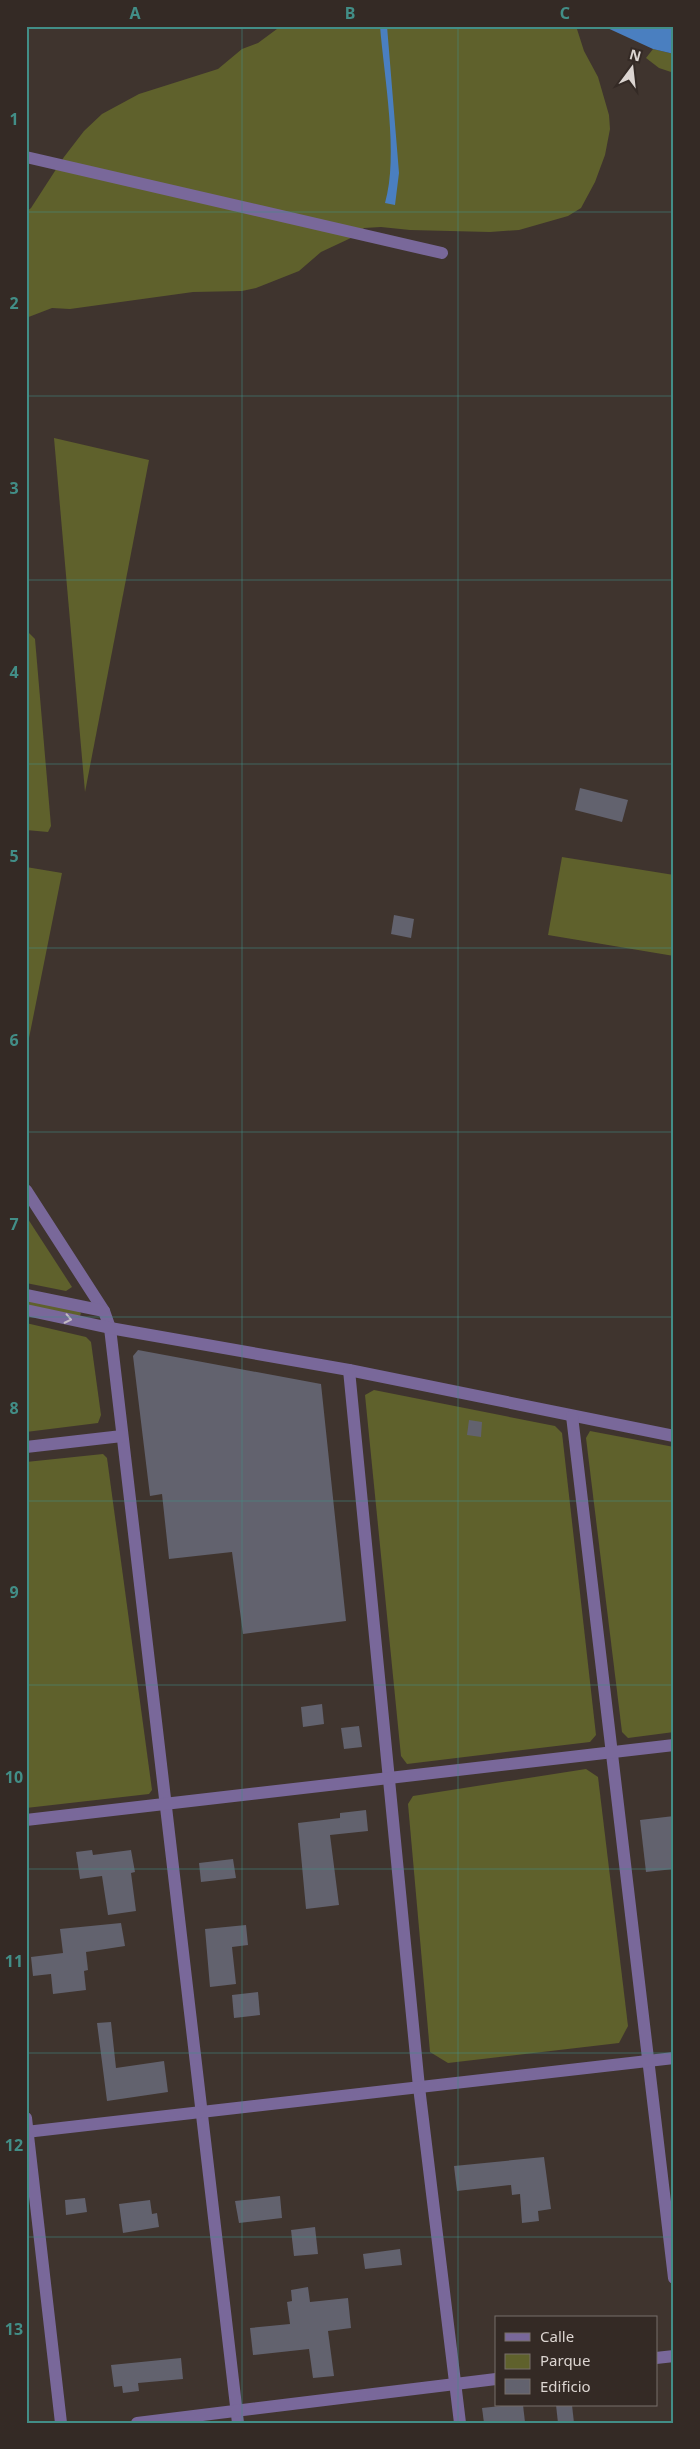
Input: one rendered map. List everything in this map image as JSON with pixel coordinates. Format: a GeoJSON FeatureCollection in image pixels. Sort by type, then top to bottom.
{"type":"FeatureCollection","features":[{"type":"Feature","properties":{"kind":"street"},"geometry":{"type":"LineString","coordinates":[[26,157],[442,253]]}},
{"type":"Feature","properties":{"kind":"street"},"geometry":{"type":"LineString","coordinates":[[26,1190],[104,1311],[110,1328],[203,2112],[237,2417]]}},
{"type":"Feature","properties":{"kind":"street"},"geometry":{"type":"LineString","coordinates":[[26,1295],[104,1311]]}},
{"type":"Feature","properties":{"kind":"street"},"geometry":{"type":"LineString","coordinates":[[26,1310],[110,1328],[349,1370],[674,1436]]}},
{"type":"Feature","properties":{"kind":"street"},"geometry":{"type":"LineString","coordinates":[[349,1370],[419,2087],[460,2423]]}},
{"type":"Feature","properties":{"kind":"street"},"geometry":{"type":"LineString","coordinates":[[572,1416],[674,2278]]}},
{"type":"Feature","properties":{"kind":"street"},"geometry":{"type":"LineString","coordinates":[[26,1447],[122,1436]]}},
{"type":"Feature","properties":{"kind":"street"},"geometry":{"type":"LineString","coordinates":[[26,1820],[674,1745]]}},
{"type":"Feature","properties":{"kind":"street"},"geometry":{"type":"LineString","coordinates":[[27,2132],[674,2058]]}},
{"type":"Feature","properties":{"kind":"street"},"geometry":{"type":"LineString","coordinates":[[26,2118],[61,2423]]}},
{"type":"Feature","properties":{"kind":"street"},"geometry":{"type":"LineString","coordinates":[[658,2358],[674,2356]]}},
{"type":"Feature","properties":{"kind":"street"},"geometry":{"type":"LineString","coordinates":[[137,2423],[237,2417],[495,2379]]}},
{"type":"Feature","properties":{"kind":"green space"},"geometry":{"type":"Polygon","coordinates":[[[281,26],[576,26],[584,51],[598,77],[609,115],[610,129],[605,155],[595,182],[581,208],[568,216],[519,230],[490,232],[410,230],[381,227],[364,228],[353,237],[321,252],[299,271],[256,288],[242,291],[193,292],[70,309],[52,308],[26,318],[26,212],[31,208],[64,157],[84,131],[102,114],[139,94],[218,69],[242,49],[258,43],[281,26]]]}},
{"type":"Feature","properties":{"kind":"green space"},"geometry":{"type":"Polygon","coordinates":[[[653,49],[674,54],[674,73],[659,68],[646,58],[653,49]]]}},
{"type":"Feature","properties":{"kind":"green space"},"geometry":{"type":"Polygon","coordinates":[[[54,438],[149,460],[85,792],[54,438]]]}},
{"type":"Feature","properties":{"kind":"green space"},"geometry":{"type":"Polygon","coordinates":[[[26,633],[29,633],[35,639],[51,826],[48,832],[26,830],[26,633]]]}},
{"type":"Feature","properties":{"kind":"green space"},"geometry":{"type":"Polygon","coordinates":[[[562,857],[674,875],[674,956],[548,935],[562,857]]]}},
{"type":"Feature","properties":{"kind":"green space"},"geometry":{"type":"Polygon","coordinates":[[[26,867],[62,873],[26,1053],[26,867]]]}},
{"type":"Feature","properties":{"kind":"green space"},"geometry":{"type":"Polygon","coordinates":[[[26,1216],[72,1287],[66,1291],[26,1283],[26,1216]]]}},
{"type":"Feature","properties":{"kind":"green space"},"geometry":{"type":"Polygon","coordinates":[[[26,1300],[81,1313],[80,1316],[26,1306],[26,1300]]]}},
{"type":"Feature","properties":{"kind":"green space"},"geometry":{"type":"Polygon","coordinates":[[[26,1323],[86,1337],[91,1342],[101,1415],[98,1423],[26,1432],[26,1323]]]}},
{"type":"Feature","properties":{"kind":"green space"},"geometry":{"type":"Polygon","coordinates":[[[374,1390],[555,1426],[562,1433],[596,1735],[590,1742],[407,1764],[401,1756],[365,1395],[374,1390]]]}},
{"type":"Feature","properties":{"kind":"green space"},"geometry":{"type":"Polygon","coordinates":[[[590,1431],[674,1447],[674,1732],[628,1738],[622,1732],[586,1438],[590,1431]]]}},
{"type":"Feature","properties":{"kind":"green space"},"geometry":{"type":"Polygon","coordinates":[[[103,1454],[107,1458],[152,1790],[149,1794],[26,1808],[26,1462],[103,1454]]]}},
{"type":"Feature","properties":{"kind":"green space"},"geometry":{"type":"Polygon","coordinates":[[[586,1769],[598,1777],[628,2026],[619,2043],[448,2063],[430,2052],[408,1804],[413,1796],[586,1769]]]}},
{"type":"Feature","properties":{"kind":"water"},"geometry":{"type":"Polygon","coordinates":[[[380,26],[387,26],[399,173],[395,205],[385,203],[391,163],[391,140],[380,26]]]}},
{"type":"Feature","properties":{"kind":"water"},"geometry":{"type":"Polygon","coordinates":[[[603,26],[674,26],[674,54],[653,49],[603,26]]]}},
{"type":"Feature","properties":{"kind":"building"},"geometry":{"type":"Polygon","coordinates":[[[580,788],[628,800],[622,822],[575,810],[580,788]]]}},
{"type":"Feature","properties":{"kind":"building"},"geometry":{"type":"Polygon","coordinates":[[[394,915],[414,919],[411,938],[391,934],[394,915]]]}},
{"type":"Feature","properties":{"kind":"building"},"geometry":{"type":"Polygon","coordinates":[[[138,1350],[321,1384],[346,1621],[243,1634],[232,1552],[169,1559],[162,1494],[150,1496],[133,1356],[138,1350]]]}},
{"type":"Feature","properties":{"kind":"building"},"geometry":{"type":"Polygon","coordinates":[[[469,1420],[482,1422],[481,1437],[467,1435],[469,1420]]]}},
{"type":"Feature","properties":{"kind":"building"},"geometry":{"type":"Polygon","coordinates":[[[322,1704],[324,1724],[303,1727],[301,1707],[322,1704]]]}},
{"type":"Feature","properties":{"kind":"building"},"geometry":{"type":"Polygon","coordinates":[[[359,1726],[362,1747],[344,1749],[341,1728],[359,1726]]]}},
{"type":"Feature","properties":{"kind":"building"},"geometry":{"type":"Polygon","coordinates":[[[366,1810],[368,1831],[330,1835],[339,1905],[306,1909],[298,1823],[340,1818],[340,1813],[366,1810]]]}},
{"type":"Feature","properties":{"kind":"building"},"geometry":{"type":"Polygon","coordinates":[[[674,1816],[674,1869],[646,1872],[640,1820],[674,1816]]]}},
{"type":"Feature","properties":{"kind":"building"},"geometry":{"type":"Polygon","coordinates":[[[92,1850],[93,1855],[131,1850],[135,1872],[131,1873],[136,1911],[108,1915],[102,1876],[80,1879],[76,1852],[92,1850]]]}},
{"type":"Feature","properties":{"kind":"building"},"geometry":{"type":"Polygon","coordinates":[[[233,1859],[236,1878],[201,1882],[199,1863],[233,1859]]]}},
{"type":"Feature","properties":{"kind":"building"},"geometry":{"type":"Polygon","coordinates":[[[121,1923],[125,1946],[86,1952],[88,1970],[84,1971],[86,1990],[53,1994],[51,1974],[33,1976],[31,1957],[63,1953],[60,1929],[121,1923]]]}},
{"type":"Feature","properties":{"kind":"building"},"geometry":{"type":"Polygon","coordinates":[[[246,1925],[248,1945],[232,1947],[236,1984],[210,1987],[205,1929],[246,1925]]]}},
{"type":"Feature","properties":{"kind":"building"},"geometry":{"type":"Polygon","coordinates":[[[258,1992],[260,2015],[234,2018],[232,1995],[258,1992]]]}},
{"type":"Feature","properties":{"kind":"building"},"geometry":{"type":"Polygon","coordinates":[[[111,2022],[116,2068],[164,2061],[168,2092],[107,2101],[97,2023],[111,2022]]]}},
{"type":"Feature","properties":{"kind":"building"},"geometry":{"type":"Polygon","coordinates":[[[544,2157],[551,2209],[538,2211],[539,2221],[522,2223],[520,2194],[512,2195],[511,2185],[457,2191],[454,2166],[544,2157]]]}},
{"type":"Feature","properties":{"kind":"building"},"geometry":{"type":"Polygon","coordinates":[[[280,2196],[282,2218],[239,2223],[235,2201],[280,2196]]]}},
{"type":"Feature","properties":{"kind":"building"},"geometry":{"type":"Polygon","coordinates":[[[85,2198],[87,2212],[66,2215],[65,2200],[85,2198]]]}},
{"type":"Feature","properties":{"kind":"building"},"geometry":{"type":"Polygon","coordinates":[[[150,2200],[152,2214],[157,2213],[159,2227],[123,2233],[119,2204],[150,2200]]]}},
{"type":"Feature","properties":{"kind":"building"},"geometry":{"type":"Polygon","coordinates":[[[315,2227],[318,2254],[294,2256],[291,2230],[315,2227]]]}},
{"type":"Feature","properties":{"kind":"building"},"geometry":{"type":"Polygon","coordinates":[[[400,2249],[402,2265],[365,2269],[363,2254],[400,2249]]]}},
{"type":"Feature","properties":{"kind":"building"},"geometry":{"type":"Polygon","coordinates":[[[308,2287],[310,2302],[348,2298],[351,2328],[328,2331],[334,2376],[313,2378],[309,2349],[253,2355],[250,2328],[290,2324],[287,2302],[292,2301],[291,2290],[308,2287]]]}},
{"type":"Feature","properties":{"kind":"building"},"geometry":{"type":"Polygon","coordinates":[[[181,2358],[183,2379],[138,2383],[139,2391],[123,2393],[122,2386],[114,2387],[111,2365],[181,2358]]]}},
{"type":"Feature","properties":{"kind":"building"},"geometry":{"type":"Polygon","coordinates":[[[523,2406],[525,2422],[484,2423],[482,2408],[523,2406]]]}},
{"type":"Feature","properties":{"kind":"building"},"geometry":{"type":"Polygon","coordinates":[[[556,2406],[572,2406],[574,2423],[558,2423],[556,2406]]]}}]}
